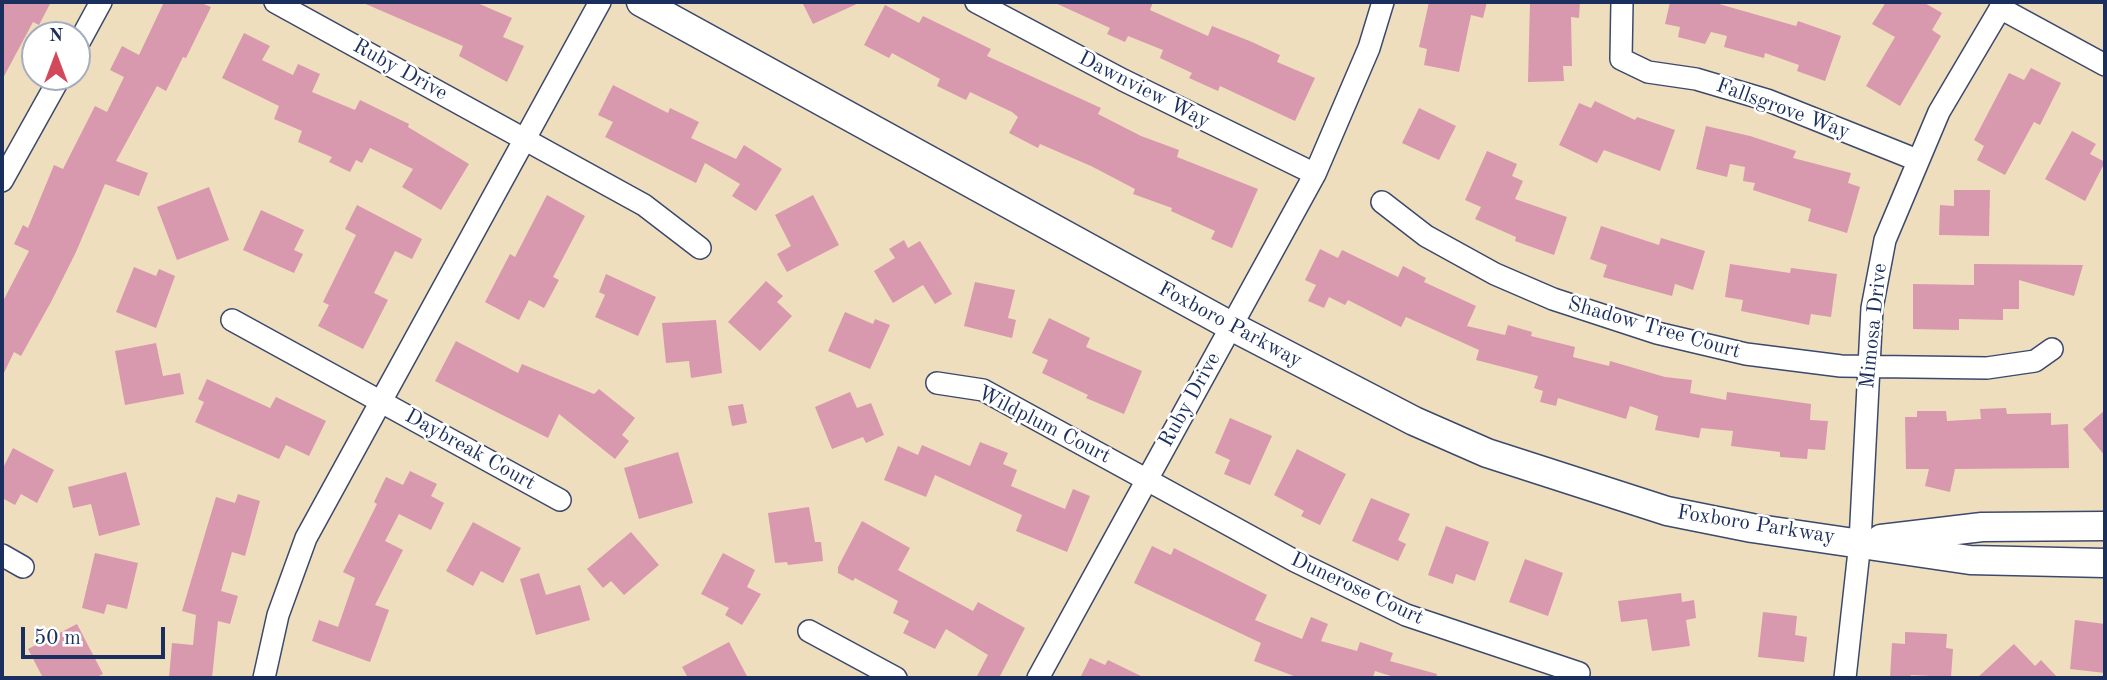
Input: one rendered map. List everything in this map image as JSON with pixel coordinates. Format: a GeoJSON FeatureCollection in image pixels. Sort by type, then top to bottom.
{"type":"FeatureCollection","features":[{"type":"Feature","properties":{"kind":"main road","name":"Foxboro Parkway"},"geometry":{"type":"LineString","coordinates":[[641,2],[1231,326],[1414,421],[1529,468],[1667,511],[1752,528],[1860,542],[1928,556],[1970,560],[2105,563]]}},
{"type":"Feature","properties":{"kind":"main road","name":"Foxboro Parkway"},"geometry":{"type":"LineString","coordinates":[[1860,542],[1982,527],[2105,526]]}},
{"type":"Feature","properties":{"kind":"street"},"geometry":{"type":"LineString","coordinates":[[91,21],[102,2]]}},
{"type":"Feature","properties":{"kind":"street","name":"Ruby Drive"},"geometry":{"type":"LineString","coordinates":[[275,2],[644,205],[700,248]]}},
{"type":"Feature","properties":{"kind":"street"},"geometry":{"type":"LineString","coordinates":[[264,678],[278,615],[306,538],[600,2]]}},
{"type":"Feature","properties":{"kind":"street","name":"Dawnview Way"},"geometry":{"type":"LineString","coordinates":[[976,2],[1123,80],[1315,174]]}},
{"type":"Feature","properties":{"kind":"street","name":"Ruby Drive"},"geometry":{"type":"LineString","coordinates":[[1038,678],[1315,174],[1369,48],[1383,2]]}},
{"type":"Feature","properties":{"kind":"street","name":"Fallsgrove Way"},"geometry":{"type":"LineString","coordinates":[[1622,2],[1621,59],[1648,72],[1696,79],[1767,100],[1917,160]]}},
{"type":"Feature","properties":{"kind":"street"},"geometry":{"type":"LineString","coordinates":[[2002,5],[2105,65]]}},
{"type":"Feature","properties":{"kind":"street","name":"Mimosa Drive"},"geometry":{"type":"LineString","coordinates":[[1845,678],[1860,542],[1872,308],[1882,251],[1938,112],[2002,5]]}},
{"type":"Feature","properties":{"kind":"street"},"geometry":{"type":"LineString","coordinates":[[2,181],[52,91]]}},
{"type":"Feature","properties":{"kind":"street","name":"Shadow Tree Court"},"geometry":{"type":"LineString","coordinates":[[1382,202],[1426,236],[1495,274],[1607,319],[1746,354],[1793,362],[1869,367],[2013,367],[2035,361],[2052,349]]}},
{"type":"Feature","properties":{"kind":"street","name":"Daybreak Court"},"geometry":{"type":"LineString","coordinates":[[232,320],[560,500]]}},
{"type":"Feature","properties":{"kind":"street","name":"Wildplum Court"},"geometry":{"type":"LineString","coordinates":[[937,383],[983,390],[1147,478]]}},
{"type":"Feature","properties":{"kind":"street","name":"Dunerose Court"},"geometry":{"type":"LineString","coordinates":[[1147,478],[1295,561],[1406,615],[1579,673]]}},
{"type":"Feature","properties":{"kind":"street"},"geometry":{"type":"LineString","coordinates":[[2,555],[23,567]]}},
{"type":"Feature","properties":{"kind":"street"},"geometry":{"type":"LineString","coordinates":[[809,631],[896,678]]}},
{"type":"Feature","properties":{"kind":"building"},"geometry":{"type":"Polygon","coordinates":[[[2,2],[51,2],[41,21],[21,21],[21,44],[2,80],[2,2]]]}},
{"type":"Feature","properties":{"kind":"building"},"geometry":{"type":"Polygon","coordinates":[[[164,2],[199,2],[211,7],[166,91],[157,86],[116,161],[148,173],[139,196],[105,184],[51,302],[21,356],[14,352],[2,377],[2,303],[29,251],[14,244],[23,225],[28,228],[54,165],[63,169],[95,106],[107,112],[124,77],[110,70],[122,46],[139,55],[164,2]]]}},
{"type":"Feature","properties":{"kind":"building"},"geometry":{"type":"Polygon","coordinates":[[[361,2],[475,2],[512,18],[503,37],[524,46],[507,82],[459,56],[463,46],[361,2]]]}},
{"type":"Feature","properties":{"kind":"building"},"geometry":{"type":"Polygon","coordinates":[[[802,2],[861,2],[813,24],[802,2]]]}},
{"type":"Feature","properties":{"kind":"building"},"geometry":{"type":"Polygon","coordinates":[[[1053,2],[1153,2],[1150,10],[1208,36],[1212,26],[1252,42],[1280,55],[1277,62],[1315,78],[1295,121],[1220,86],[1218,91],[1189,78],[1192,73],[1160,58],[1163,50],[1128,36],[1125,42],[1107,34],[1110,28],[1053,2]]]}},
{"type":"Feature","properties":{"kind":"building"},"geometry":{"type":"Polygon","coordinates":[[[1429,2],[1487,2],[1483,18],[1471,15],[1459,72],[1424,65],[1427,49],[1419,47],[1429,2]]]}},
{"type":"Feature","properties":{"kind":"building"},"geometry":{"type":"Polygon","coordinates":[[[1530,2],[1580,2],[1579,18],[1571,17],[1572,66],[1563,66],[1564,81],[1528,82],[1530,2]]]}},
{"type":"Feature","properties":{"kind":"building"},"geometry":{"type":"Polygon","coordinates":[[[1670,2],[1712,2],[1796,26],[1798,21],[1841,36],[1825,81],[1797,71],[1799,65],[1765,53],[1764,58],[1724,47],[1727,36],[1711,32],[1705,44],[1678,37],[1680,27],[1665,24],[1670,2]]]}},
{"type":"Feature","properties":{"kind":"building"},"geometry":{"type":"Polygon","coordinates":[[[1886,2],[1923,2],[1942,13],[1932,30],[1941,36],[1900,106],[1866,86],[1895,37],[1872,24],[1886,2]]]}},
{"type":"Feature","properties":{"kind":"building"},"geometry":{"type":"Polygon","coordinates":[[[885,5],[919,23],[923,16],[991,49],[987,56],[1101,108],[1098,114],[1141,136],[1179,150],[1177,157],[1258,189],[1232,248],[1211,239],[1215,231],[1171,211],[1172,208],[1133,194],[1135,189],[1091,166],[1040,144],[1038,148],[1009,133],[1018,117],[1012,112],[970,92],[966,100],[937,86],[940,79],[892,53],[889,58],[864,45],[885,5]]]}},
{"type":"Feature","properties":{"kind":"building"},"geometry":{"type":"Polygon","coordinates":[[[244,33],[270,46],[262,60],[293,75],[298,64],[320,74],[312,92],[355,110],[360,100],[409,124],[408,127],[469,164],[441,210],[402,187],[413,169],[370,148],[362,163],[356,160],[350,172],[329,162],[332,157],[298,142],[302,131],[274,119],[279,106],[222,78],[244,33]]]}},
{"type":"Feature","properties":{"kind":"building"},"geometry":{"type":"Polygon","coordinates":[[[2031,68],[2061,83],[2040,125],[2034,122],[2005,175],[1977,160],[1984,146],[1974,140],[2009,73],[2024,80],[2031,68]]]}},
{"type":"Feature","properties":{"kind":"building"},"geometry":{"type":"Polygon","coordinates":[[[613,85],[668,113],[670,108],[699,122],[691,138],[736,159],[744,145],[782,169],[756,211],[732,196],[740,184],[705,163],[696,183],[605,137],[613,122],[598,115],[613,85]]]}},
{"type":"Feature","properties":{"kind":"building"},"geometry":{"type":"Polygon","coordinates":[[[1595,101],[1635,120],[1637,117],[1675,130],[1660,171],[1604,150],[1597,163],[1559,145],[1579,103],[1591,108],[1595,101]]]}},
{"type":"Feature","properties":{"kind":"building"},"geometry":{"type":"Polygon","coordinates":[[[1419,108],[1456,126],[1439,160],[1402,143],[1419,108]]]}},
{"type":"Feature","properties":{"kind":"building"},"geometry":{"type":"Polygon","coordinates":[[[1706,126],[1750,136],[1796,151],[1793,158],[1851,173],[1848,183],[1860,187],[1847,233],[1808,221],[1811,209],[1753,190],[1755,183],[1743,181],[1745,167],[1730,164],[1727,177],[1696,169],[1706,126]]]}},
{"type":"Feature","properties":{"kind":"building"},"geometry":{"type":"Polygon","coordinates":[[[2072,131],[2096,144],[2090,154],[2105,162],[2085,201],[2045,179],[2072,131]]]}},
{"type":"Feature","properties":{"kind":"building"},"geometry":{"type":"Polygon","coordinates":[[[1487,151],[1517,164],[1512,176],[1523,181],[1515,199],[1567,217],[1554,255],[1515,241],[1516,237],[1475,219],[1481,207],[1465,200],[1487,151]]]}},
{"type":"Feature","properties":{"kind":"building"},"geometry":{"type":"Polygon","coordinates":[[[209,187],[229,240],[177,260],[157,207],[209,187]]]}},
{"type":"Feature","properties":{"kind":"building"},"geometry":{"type":"Polygon","coordinates":[[[1954,190],[1990,190],[1989,236],[1939,235],[1940,205],[1954,206],[1954,190]]]}},
{"type":"Feature","properties":{"kind":"building"},"geometry":{"type":"Polygon","coordinates":[[[547,195],[585,216],[553,277],[559,280],[544,308],[529,300],[519,320],[485,302],[510,254],[515,257],[547,195]]]}},
{"type":"Feature","properties":{"kind":"building"},"geometry":{"type":"Polygon","coordinates":[[[813,195],[839,245],[787,272],[777,254],[791,246],[775,215],[813,195]]]}},
{"type":"Feature","properties":{"kind":"building"},"geometry":{"type":"Polygon","coordinates":[[[357,205],[422,239],[412,259],[395,251],[374,293],[388,300],[363,349],[318,326],[329,305],[323,302],[356,235],[345,229],[357,205]]]}},
{"type":"Feature","properties":{"kind":"building"},"geometry":{"type":"Polygon","coordinates":[[[261,210],[304,230],[294,250],[303,254],[294,273],[243,250],[261,210]]]}},
{"type":"Feature","properties":{"kind":"building"},"geometry":{"type":"Polygon","coordinates":[[[1601,226],[1659,245],[1661,238],[1705,251],[1693,290],[1675,284],[1672,296],[1603,277],[1607,265],[1590,259],[1601,226]]]}},
{"type":"Feature","properties":{"kind":"building"},"geometry":{"type":"Polygon","coordinates":[[[904,240],[908,248],[920,241],[952,294],[935,304],[923,285],[893,303],[874,271],[895,258],[889,249],[904,240]]]}},
{"type":"Feature","properties":{"kind":"building"},"geometry":{"type":"Polygon","coordinates":[[[1320,249],[1338,258],[1342,250],[1398,277],[1403,266],[1426,278],[1424,282],[1476,306],[1467,326],[1505,335],[1508,325],[1532,332],[1531,336],[1575,347],[1573,357],[1609,366],[1610,361],[1665,377],[1692,380],[1690,393],[1726,400],[1727,392],[1811,404],[1810,420],[1828,421],[1825,450],[1808,449],[1807,459],[1780,457],[1780,452],[1731,446],[1733,431],[1701,428],[1699,438],[1655,430],[1658,416],[1630,406],[1626,419],[1558,398],[1556,406],[1540,402],[1543,391],[1534,388],[1538,376],[1476,360],[1479,350],[1406,317],[1401,327],[1348,300],[1345,305],[1329,297],[1324,308],[1308,301],[1316,285],[1305,280],[1320,249]]]}},
{"type":"Feature","properties":{"kind":"building"},"geometry":{"type":"Polygon","coordinates":[[[1730,264],[1790,273],[1791,268],[1837,274],[1831,317],[1811,314],[1809,325],[1741,311],[1743,300],[1725,297],[1730,264]]]}},
{"type":"Feature","properties":{"kind":"building"},"geometry":{"type":"Polygon","coordinates":[[[1974,264],[2083,265],[2074,296],[2019,280],[2019,309],[2003,309],[2003,320],[1959,319],[1959,330],[1913,329],[1913,284],[1974,285],[1974,264]]]}},
{"type":"Feature","properties":{"kind":"building"},"geometry":{"type":"Polygon","coordinates":[[[134,267],[156,276],[159,269],[175,276],[156,328],[116,312],[134,267]]]}},
{"type":"Feature","properties":{"kind":"building"},"geometry":{"type":"Polygon","coordinates":[[[606,274],[656,297],[638,336],[595,317],[605,295],[599,292],[606,274]]]}},
{"type":"Feature","properties":{"kind":"building"},"geometry":{"type":"Polygon","coordinates":[[[766,281],[783,296],[777,302],[792,316],[760,351],[728,322],[766,281]]]}},
{"type":"Feature","properties":{"kind":"building"},"geometry":{"type":"Polygon","coordinates":[[[975,282],[1015,290],[1008,318],[1016,320],[1012,338],[964,326],[975,282]]]}},
{"type":"Feature","properties":{"kind":"building"},"geometry":{"type":"Polygon","coordinates":[[[845,312],[873,324],[875,319],[890,325],[870,369],[828,351],[845,312]]]}},
{"type":"Feature","properties":{"kind":"building"},"geometry":{"type":"Polygon","coordinates":[[[1049,318],[1090,338],[1086,347],[1142,371],[1124,414],[1086,398],[1088,395],[1042,373],[1048,360],[1032,353],[1049,318]]]}},
{"type":"Feature","properties":{"kind":"building"},"geometry":{"type":"Polygon","coordinates":[[[716,320],[722,373],[691,378],[689,361],[666,363],[662,323],[716,320]]]}},
{"type":"Feature","properties":{"kind":"building"},"geometry":{"type":"Polygon","coordinates":[[[456,341],[518,373],[522,364],[594,394],[599,389],[635,418],[622,435],[629,441],[615,459],[559,414],[548,438],[435,381],[456,341]]]}},
{"type":"Feature","properties":{"kind":"building"},"geometry":{"type":"Polygon","coordinates":[[[156,343],[163,376],[180,373],[184,394],[125,405],[115,351],[156,343]]]}},
{"type":"Feature","properties":{"kind":"building"},"geometry":{"type":"Polygon","coordinates":[[[207,379],[270,408],[276,397],[326,421],[309,456],[286,445],[279,459],[195,422],[204,402],[198,399],[207,379]]]}},
{"type":"Feature","properties":{"kind":"building"},"geometry":{"type":"Polygon","coordinates":[[[850,392],[857,408],[871,403],[884,435],[866,443],[863,437],[832,449],[815,407],[850,392]]]}},
{"type":"Feature","properties":{"kind":"building"},"geometry":{"type":"Polygon","coordinates":[[[743,404],[747,423],[732,426],[728,406],[743,404]]]}},
{"type":"Feature","properties":{"kind":"building"},"geometry":{"type":"Polygon","coordinates":[[[2006,408],[2007,414],[2051,413],[2051,425],[2068,424],[2069,468],[1955,469],[1950,492],[1925,486],[1929,469],[1906,469],[1905,417],[1917,417],[1917,411],[1946,411],[1947,421],[1981,419],[1980,409],[2006,408]]]}},
{"type":"Feature","properties":{"kind":"building"},"geometry":{"type":"Polygon","coordinates":[[[2105,410],[2105,456],[2083,429],[2105,410]]]}},
{"type":"Feature","properties":{"kind":"building"},"geometry":{"type":"Polygon","coordinates":[[[1230,418],[1272,436],[1250,485],[1224,474],[1230,460],[1215,453],[1230,418]]]}},
{"type":"Feature","properties":{"kind":"building"},"geometry":{"type":"Polygon","coordinates":[[[980,442],[1008,453],[1003,464],[1017,470],[1011,486],[1065,509],[1073,489],[1090,496],[1067,552],[1016,531],[1022,515],[935,475],[926,497],[884,480],[898,446],[918,455],[922,445],[970,466],[980,442]]]}},
{"type":"Feature","properties":{"kind":"building"},"geometry":{"type":"Polygon","coordinates":[[[13,448],[54,470],[37,503],[21,494],[15,505],[2,498],[2,470],[13,448]]]}},
{"type":"Feature","properties":{"kind":"building"},"geometry":{"type":"Polygon","coordinates":[[[1297,449],[1346,474],[1320,525],[1301,516],[1304,511],[1274,495],[1297,449]]]}},
{"type":"Feature","properties":{"kind":"building"},"geometry":{"type":"Polygon","coordinates":[[[678,452],[693,503],[639,519],[624,468],[678,452]]]}},
{"type":"Feature","properties":{"kind":"building"},"geometry":{"type":"Polygon","coordinates":[[[410,471],[437,484],[431,496],[444,503],[431,530],[399,514],[385,541],[403,550],[375,605],[389,610],[370,662],[312,641],[319,620],[338,627],[355,578],[343,572],[377,504],[374,502],[386,477],[403,485],[410,471]]]}},
{"type":"Feature","properties":{"kind":"building"},"geometry":{"type":"Polygon","coordinates":[[[126,472],[140,525],[99,536],[91,504],[73,508],[68,487],[126,472]]]}},
{"type":"Feature","properties":{"kind":"building"},"geometry":{"type":"Polygon","coordinates":[[[238,494],[260,501],[245,556],[232,552],[221,591],[238,596],[230,624],[218,621],[212,678],[169,678],[172,643],[193,645],[196,615],[182,611],[216,497],[235,503],[238,494]]]}},
{"type":"Feature","properties":{"kind":"building"},"geometry":{"type":"Polygon","coordinates":[[[1371,498],[1410,514],[1398,540],[1406,544],[1398,561],[1352,541],[1371,498]]]}},
{"type":"Feature","properties":{"kind":"building"},"geometry":{"type":"Polygon","coordinates":[[[809,507],[815,542],[821,542],[823,561],[788,565],[787,562],[775,563],[768,513],[809,507]]]}},
{"type":"Feature","properties":{"kind":"building"},"geometry":{"type":"Polygon","coordinates":[[[862,521],[910,548],[898,570],[973,611],[978,602],[1025,628],[999,678],[976,678],[988,655],[946,629],[935,649],[903,633],[909,621],[893,613],[898,601],[855,578],[853,581],[838,573],[838,567],[862,521]]]}},
{"type":"Feature","properties":{"kind":"building"},"geometry":{"type":"Polygon","coordinates":[[[473,522],[521,548],[503,583],[481,571],[473,586],[446,571],[473,522]]]}},
{"type":"Feature","properties":{"kind":"building"},"geometry":{"type":"Polygon","coordinates":[[[1446,526],[1489,542],[1475,581],[1456,574],[1453,584],[1428,575],[1446,526]]]}},
{"type":"Feature","properties":{"kind":"building"},"geometry":{"type":"Polygon","coordinates":[[[631,532],[659,565],[624,595],[611,581],[603,588],[587,569],[631,532]]]}},
{"type":"Feature","properties":{"kind":"building"},"geometry":{"type":"Polygon","coordinates":[[[1152,546],[1171,555],[1174,548],[1267,595],[1255,620],[1302,639],[1311,617],[1328,624],[1321,641],[1357,651],[1360,642],[1393,653],[1390,661],[1437,674],[1436,678],[1397,678],[1375,671],[1373,678],[1299,678],[1254,661],[1261,643],[1134,583],[1152,546]]]}},
{"type":"Feature","properties":{"kind":"building"},"geometry":{"type":"Polygon","coordinates":[[[95,553],[138,563],[127,609],[107,604],[104,614],[82,608],[95,553]]]}},
{"type":"Feature","properties":{"kind":"building"},"geometry":{"type":"Polygon","coordinates":[[[723,553],[755,570],[747,587],[761,594],[742,625],[725,615],[729,608],[701,594],[723,553]]]}},
{"type":"Feature","properties":{"kind":"building"},"geometry":{"type":"Polygon","coordinates":[[[1525,559],[1563,573],[1548,616],[1509,602],[1525,559]]]}},
{"type":"Feature","properties":{"kind":"building"},"geometry":{"type":"Polygon","coordinates":[[[539,573],[546,595],[580,585],[590,620],[536,635],[520,579],[539,573]]]}},
{"type":"Feature","properties":{"kind":"building"},"geometry":{"type":"Polygon","coordinates":[[[1681,593],[1682,602],[1694,600],[1696,618],[1686,620],[1690,646],[1652,651],[1647,619],[1621,622],[1618,601],[1681,593]]]}},
{"type":"Feature","properties":{"kind":"building"},"geometry":{"type":"Polygon","coordinates":[[[1763,612],[1797,616],[1795,635],[1807,637],[1804,662],[1758,657],[1763,612]]]}},
{"type":"Feature","properties":{"kind":"building"},"geometry":{"type":"Polygon","coordinates":[[[2075,620],[2105,624],[2105,673],[2070,669],[2075,620]]]}},
{"type":"Feature","properties":{"kind":"building"},"geometry":{"type":"Polygon","coordinates":[[[77,624],[103,674],[95,678],[43,678],[28,649],[77,624]]]}},
{"type":"Feature","properties":{"kind":"building"},"geometry":{"type":"Polygon","coordinates":[[[1905,632],[1947,634],[1946,648],[1953,649],[1951,677],[1911,675],[1910,678],[1890,678],[1892,643],[1905,644],[1905,632]]]}},
{"type":"Feature","properties":{"kind":"building"},"geometry":{"type":"Polygon","coordinates":[[[729,642],[748,678],[688,678],[682,667],[729,642]]]}},
{"type":"Feature","properties":{"kind":"building"},"geometry":{"type":"Polygon","coordinates":[[[2014,644],[2035,666],[2041,660],[2058,678],[1977,678],[2014,644]]]}},
{"type":"Feature","properties":{"kind":"building"},"geometry":{"type":"Polygon","coordinates":[[[1090,658],[1105,665],[1108,660],[1145,678],[1080,678],[1090,658]]]}}]}
